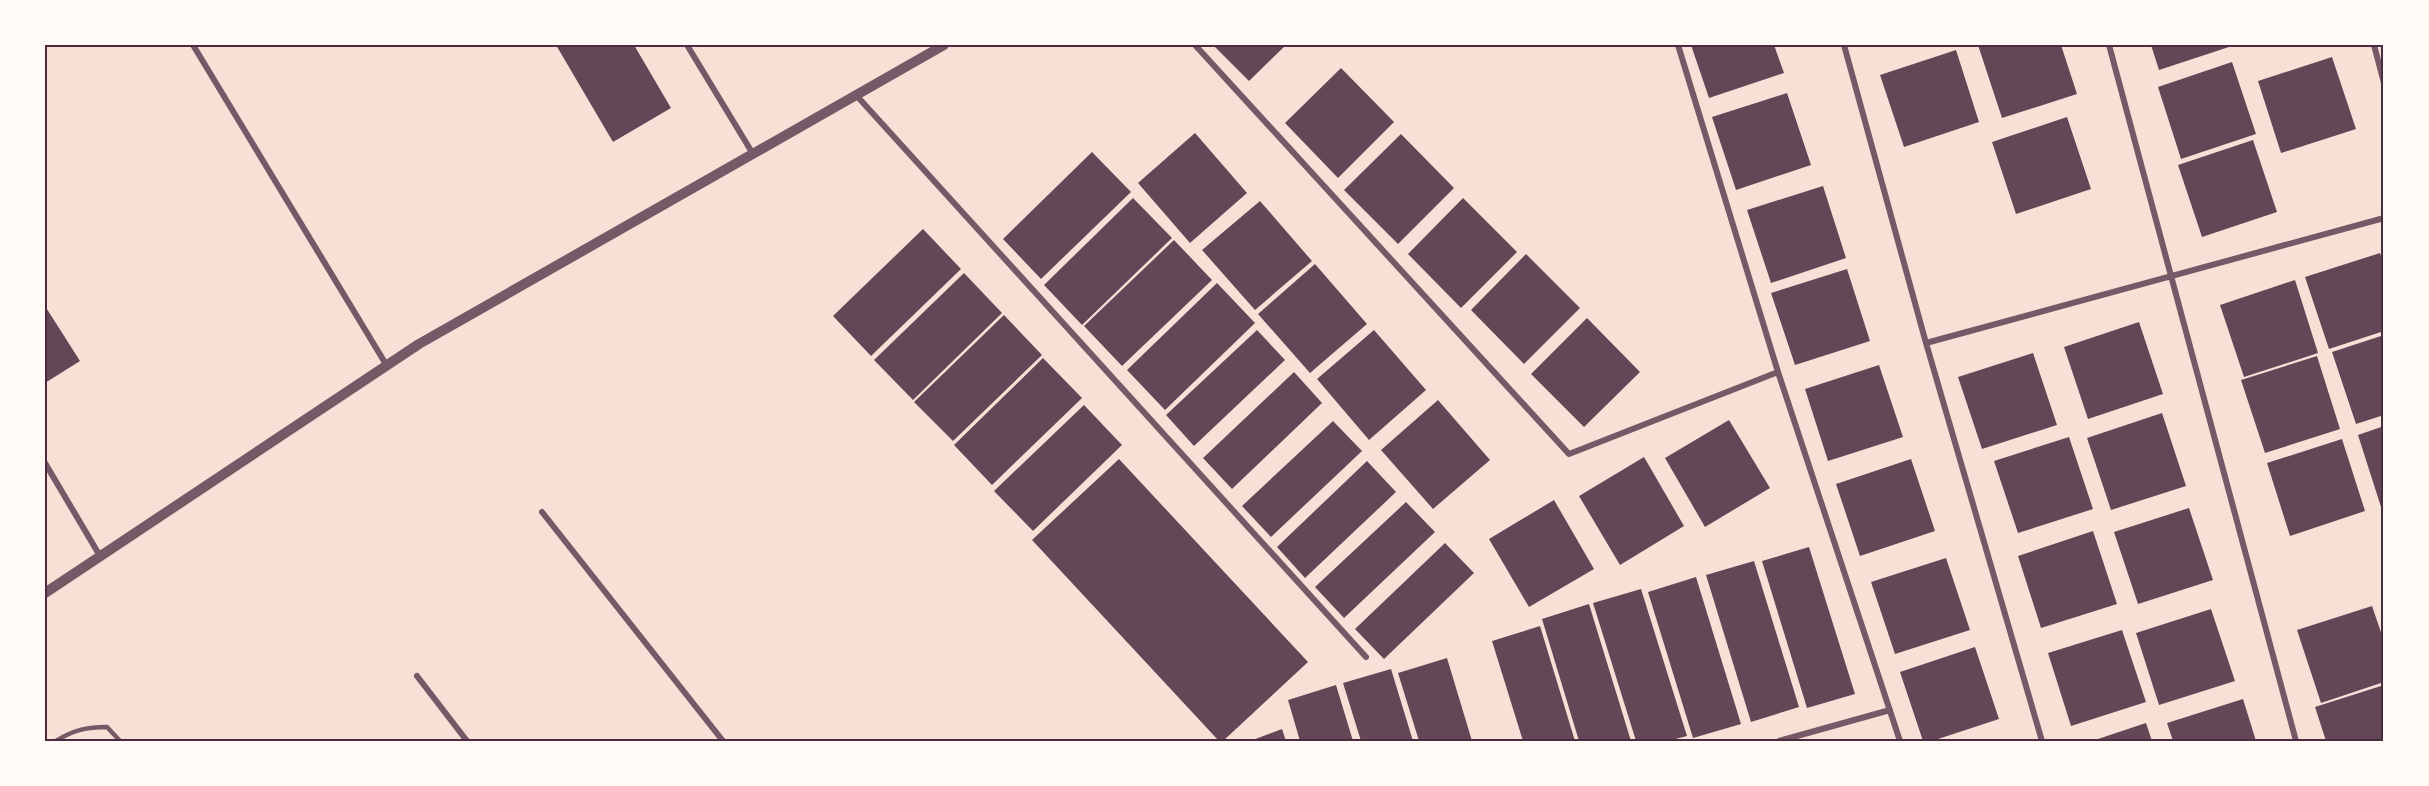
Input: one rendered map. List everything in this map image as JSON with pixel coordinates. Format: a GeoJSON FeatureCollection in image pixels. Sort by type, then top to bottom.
{"type":"FeatureCollection","features":[{"type":"Feature","properties":{"kind":"street"},"geometry":{"type":"LineString","coordinates":[[193,45],[387,366]]}},
{"type":"Feature","properties":{"kind":"street"},"geometry":{"type":"LineString","coordinates":[[687,45],[753,154]]}},
{"type":"Feature","properties":{"kind":"street"},"geometry":{"type":"LineString","coordinates":[[45,593],[429,339],[944,45]]}},
{"type":"Feature","properties":{"kind":"street"},"geometry":{"type":"LineString","coordinates":[[1195,45],[1569,454],[1778,372]]}},
{"type":"Feature","properties":{"kind":"street"},"geometry":{"type":"LineString","coordinates":[[1678,45],[1778,372],[1900,741]]}},
{"type":"Feature","properties":{"kind":"street"},"geometry":{"type":"LineString","coordinates":[[1844,45],[1926,343],[2042,741]]}},
{"type":"Feature","properties":{"kind":"street"},"geometry":{"type":"LineString","coordinates":[[2109,45],[2296,741]]}},
{"type":"Feature","properties":{"kind":"street"},"geometry":{"type":"LineString","coordinates":[[2374,45],[2384,83]]}},
{"type":"Feature","properties":{"kind":"street"},"geometry":{"type":"LineString","coordinates":[[856,95],[1366,657]]}},
{"type":"Feature","properties":{"kind":"street"},"geometry":{"type":"LineString","coordinates":[[1926,343],[2384,218]]}},
{"type":"Feature","properties":{"kind":"street"},"geometry":{"type":"LineString","coordinates":[[45,463],[100,556]]}},
{"type":"Feature","properties":{"kind":"street"},"geometry":{"type":"LineString","coordinates":[[542,512],[723,741]]}},
{"type":"Feature","properties":{"kind":"street"},"geometry":{"type":"LineString","coordinates":[[417,676],[467,741]]}},
{"type":"Feature","properties":{"kind":"street"},"geometry":{"type":"LineString","coordinates":[[1779,741],[1890,710]]}},
{"type":"Feature","properties":{"kind":"lane"},"geometry":{"type":"LineString","coordinates":[[56,741],[67,734],[87,727],[107,727],[120,741]]}},
{"type":"Feature","properties":{"kind":"building"},"geometry":{"type":"Polygon","coordinates":[[[556,45],[634,45],[671,108],[613,142],[556,45]]]}},
{"type":"Feature","properties":{"kind":"building"},"geometry":{"type":"Polygon","coordinates":[[[1213,45],[1286,45],[1249,81],[1213,45]]]}},
{"type":"Feature","properties":{"kind":"building"},"geometry":{"type":"Polygon","coordinates":[[[1691,45],[1774,45],[1784,73],[1709,98],[1691,45]]]}},
{"type":"Feature","properties":{"kind":"building"},"geometry":{"type":"Polygon","coordinates":[[[1978,45],[2061,45],[2077,94],[2002,118],[1978,45]]]}},
{"type":"Feature","properties":{"kind":"building"},"geometry":{"type":"Polygon","coordinates":[[[2151,45],[2235,45],[2159,70],[2151,45]]]}},
{"type":"Feature","properties":{"kind":"building"},"geometry":{"type":"Polygon","coordinates":[[[1956,50],[1979,122],[1904,147],[1880,75],[1956,50]]]}},
{"type":"Feature","properties":{"kind":"building"},"geometry":{"type":"Polygon","coordinates":[[[2332,57],[2356,129],[2281,153],[2258,81],[2332,57]]]}},
{"type":"Feature","properties":{"kind":"building"},"geometry":{"type":"Polygon","coordinates":[[[2232,62],[2256,134],[2181,159],[2158,87],[2232,62]]]}},
{"type":"Feature","properties":{"kind":"building"},"geometry":{"type":"Polygon","coordinates":[[[1341,68],[1394,122],[1338,178],[1285,123],[1341,68]]]}},
{"type":"Feature","properties":{"kind":"building"},"geometry":{"type":"Polygon","coordinates":[[[1787,93],[1811,165],[1736,190],[1712,117],[1787,93]]]}},
{"type":"Feature","properties":{"kind":"building"},"geometry":{"type":"Polygon","coordinates":[[[2067,117],[2091,189],[2016,214],[1992,142],[2067,117]]]}},
{"type":"Feature","properties":{"kind":"building"},"geometry":{"type":"Polygon","coordinates":[[[1195,133],[1247,193],[1190,243],[1138,183],[1195,133]]]}},
{"type":"Feature","properties":{"kind":"building"},"geometry":{"type":"Polygon","coordinates":[[[1401,134],[1454,188],[1398,244],[1344,190],[1401,134]]]}},
{"type":"Feature","properties":{"kind":"building"},"geometry":{"type":"Polygon","coordinates":[[[2253,140],[2277,212],[2202,237],[2178,165],[2253,140]]]}},
{"type":"Feature","properties":{"kind":"building"},"geometry":{"type":"Polygon","coordinates":[[[1092,152],[1131,192],[1041,279],[1003,239],[1092,152]]]}},
{"type":"Feature","properties":{"kind":"building"},"geometry":{"type":"Polygon","coordinates":[[[1823,186],[1846,258],[1771,283],[1747,210],[1823,186]]]}},
{"type":"Feature","properties":{"kind":"building"},"geometry":{"type":"Polygon","coordinates":[[[1133,198],[1172,238],[1082,325],[1044,285],[1133,198]]]}},
{"type":"Feature","properties":{"kind":"building"},"geometry":{"type":"Polygon","coordinates":[[[1463,198],[1517,252],[1461,308],[1408,254],[1463,198]]]}},
{"type":"Feature","properties":{"kind":"building"},"geometry":{"type":"Polygon","coordinates":[[[1260,201],[1312,261],[1255,310],[1202,250],[1260,201]]]}},
{"type":"Feature","properties":{"kind":"building"},"geometry":{"type":"Polygon","coordinates":[[[923,229],[961,269],[871,356],[833,316],[923,229]]]}},
{"type":"Feature","properties":{"kind":"building"},"geometry":{"type":"Polygon","coordinates":[[[1174,240],[1212,280],[1122,366],[1084,326],[1174,240]]]}},
{"type":"Feature","properties":{"kind":"building"},"geometry":{"type":"Polygon","coordinates":[[[2380,253],[2384,264],[2384,331],[2329,349],[2305,277],[2380,253]]]}},
{"type":"Feature","properties":{"kind":"building"},"geometry":{"type":"Polygon","coordinates":[[[1526,254],[1580,308],[1524,364],[1471,310],[1526,254]]]}},
{"type":"Feature","properties":{"kind":"building"},"geometry":{"type":"Polygon","coordinates":[[[1315,264],[1367,324],[1310,373],[1258,314],[1315,264]]]}},
{"type":"Feature","properties":{"kind":"building"},"geometry":{"type":"Polygon","coordinates":[[[1847,269],[1870,341],[1795,365],[1771,293],[1847,269]]]}},
{"type":"Feature","properties":{"kind":"building"},"geometry":{"type":"Polygon","coordinates":[[[964,273],[1002,313],[913,400],[874,360],[964,273]]]}},
{"type":"Feature","properties":{"kind":"building"},"geometry":{"type":"Polygon","coordinates":[[[2295,280],[2318,353],[2244,377],[2220,305],[2295,280]]]}},
{"type":"Feature","properties":{"kind":"building"},"geometry":{"type":"Polygon","coordinates":[[[1217,283],[1255,323],[1165,410],[1127,370],[1217,283]]]}},
{"type":"Feature","properties":{"kind":"building"},"geometry":{"type":"Polygon","coordinates":[[[45,306],[80,361],[45,383],[45,306]]]}},
{"type":"Feature","properties":{"kind":"building"},"geometry":{"type":"Polygon","coordinates":[[[1004,315],[1042,355],[953,441],[914,402],[1004,315]]]}},
{"type":"Feature","properties":{"kind":"building"},"geometry":{"type":"Polygon","coordinates":[[[1587,318],[1640,372],[1584,427],[1531,374],[1587,318]]]}},
{"type":"Feature","properties":{"kind":"building"},"geometry":{"type":"Polygon","coordinates":[[[2139,322],[2163,394],[2088,419],[2064,347],[2139,322]]]}},
{"type":"Feature","properties":{"kind":"building"},"geometry":{"type":"Polygon","coordinates":[[[1257,330],[1285,360],[1194,446],[1166,415],[1257,330]]]}},
{"type":"Feature","properties":{"kind":"building"},"geometry":{"type":"Polygon","coordinates":[[[1374,330],[1426,390],[1369,440],[1317,379],[1374,330]]]}},
{"type":"Feature","properties":{"kind":"building"},"geometry":{"type":"Polygon","coordinates":[[[2384,335],[2384,415],[2356,424],[2332,352],[2384,335]]]}},
{"type":"Feature","properties":{"kind":"building"},"geometry":{"type":"Polygon","coordinates":[[[2033,353],[2057,425],[1982,449],[1958,377],[2033,353]]]}},
{"type":"Feature","properties":{"kind":"building"},"geometry":{"type":"Polygon","coordinates":[[[2317,356],[2340,429],[2265,453],[2241,380],[2317,356]]]}},
{"type":"Feature","properties":{"kind":"building"},"geometry":{"type":"Polygon","coordinates":[[[1043,358],[1082,398],[992,485],[954,445],[1043,358]]]}},
{"type":"Feature","properties":{"kind":"building"},"geometry":{"type":"Polygon","coordinates":[[[1879,365],[1903,437],[1828,461],[1805,389],[1879,365]]]}},
{"type":"Feature","properties":{"kind":"building"},"geometry":{"type":"Polygon","coordinates":[[[1294,372],[1322,403],[1232,489],[1203,458],[1294,372]]]}},
{"type":"Feature","properties":{"kind":"building"},"geometry":{"type":"Polygon","coordinates":[[[1438,400],[1490,460],[1433,509],[1381,450],[1438,400]]]}},
{"type":"Feature","properties":{"kind":"building"},"geometry":{"type":"Polygon","coordinates":[[[1084,405],[1122,445],[1033,531],[994,491],[1084,405]]]}},
{"type":"Feature","properties":{"kind":"building"},"geometry":{"type":"Polygon","coordinates":[[[2162,413],[2186,486],[2111,510],[2087,438],[2162,413]]]}},
{"type":"Feature","properties":{"kind":"building"},"geometry":{"type":"Polygon","coordinates":[[[1729,420],[1770,488],[1705,527],[1665,458],[1729,420]]]}},
{"type":"Feature","properties":{"kind":"building"},"geometry":{"type":"Polygon","coordinates":[[[1333,421],[1362,451],[1271,537],[1242,506],[1333,421]]]}},
{"type":"Feature","properties":{"kind":"building"},"geometry":{"type":"Polygon","coordinates":[[[2384,426],[2384,506],[2381,507],[2358,435],[2384,426]]]}},
{"type":"Feature","properties":{"kind":"building"},"geometry":{"type":"Polygon","coordinates":[[[2069,437],[2093,509],[2018,533],[1994,461],[2069,437]]]}},
{"type":"Feature","properties":{"kind":"building"},"geometry":{"type":"Polygon","coordinates":[[[2342,439],[2365,511],[2290,536],[2267,463],[2342,439]]]}},
{"type":"Feature","properties":{"kind":"building"},"geometry":{"type":"Polygon","coordinates":[[[1644,457],[1684,526],[1620,565],[1579,496],[1644,457]]]}},
{"type":"Feature","properties":{"kind":"building"},"geometry":{"type":"Polygon","coordinates":[[[1119,459],[1308,662],[1223,741],[1219,741],[1032,540],[1119,459]]]}},
{"type":"Feature","properties":{"kind":"building"},"geometry":{"type":"Polygon","coordinates":[[[1911,459],[1935,531],[1860,556],[1836,484],[1911,459]]]}},
{"type":"Feature","properties":{"kind":"building"},"geometry":{"type":"Polygon","coordinates":[[[1367,461],[1396,492],[1305,578],[1277,547],[1367,461]]]}},
{"type":"Feature","properties":{"kind":"building"},"geometry":{"type":"Polygon","coordinates":[[[1554,500],[1594,569],[1529,607],[1489,539],[1554,500]]]}},
{"type":"Feature","properties":{"kind":"building"},"geometry":{"type":"Polygon","coordinates":[[[1406,502],[1435,532],[1344,618],[1315,587],[1406,502]]]}},
{"type":"Feature","properties":{"kind":"building"},"geometry":{"type":"Polygon","coordinates":[[[2189,508],[2213,580],[2138,604],[2114,532],[2189,508]]]}},
{"type":"Feature","properties":{"kind":"building"},"geometry":{"type":"Polygon","coordinates":[[[2093,531],[2117,604],[2041,628],[2018,556],[2093,531]]]}},
{"type":"Feature","properties":{"kind":"building"},"geometry":{"type":"Polygon","coordinates":[[[1445,543],[1474,573],[1384,659],[1355,629],[1445,543]]]}},
{"type":"Feature","properties":{"kind":"building"},"geometry":{"type":"Polygon","coordinates":[[[1809,547],[1855,694],[1807,708],[1762,561],[1809,547]]]}},
{"type":"Feature","properties":{"kind":"building"},"geometry":{"type":"Polygon","coordinates":[[[1946,558],[1970,630],[1895,654],[1871,582],[1946,558]]]}},
{"type":"Feature","properties":{"kind":"building"},"geometry":{"type":"Polygon","coordinates":[[[1754,561],[1799,707],[1751,722],[1706,575],[1754,561]]]}},
{"type":"Feature","properties":{"kind":"building"},"geometry":{"type":"Polygon","coordinates":[[[1696,577],[1741,724],[1693,738],[1648,592],[1696,577]]]}},
{"type":"Feature","properties":{"kind":"building"},"geometry":{"type":"Polygon","coordinates":[[[1641,589],[1687,736],[1668,741],[1636,741],[1593,603],[1641,589]]]}},
{"type":"Feature","properties":{"kind":"building"},"geometry":{"type":"Polygon","coordinates":[[[1589,604],[1631,741],[1579,741],[1542,619],[1589,604]]]}},
{"type":"Feature","properties":{"kind":"building"},"geometry":{"type":"Polygon","coordinates":[[[2372,606],[2384,641],[2384,682],[2321,703],[2297,630],[2372,606]]]}},
{"type":"Feature","properties":{"kind":"building"},"geometry":{"type":"Polygon","coordinates":[[[2211,609],[2235,681],[2159,705],[2136,633],[2211,609]]]}},
{"type":"Feature","properties":{"kind":"building"},"geometry":{"type":"Polygon","coordinates":[[[1540,626],[1575,741],[1523,741],[1492,641],[1540,626]]]}},
{"type":"Feature","properties":{"kind":"building"},"geometry":{"type":"Polygon","coordinates":[[[2122,630],[2146,702],[2071,726],[2048,653],[2122,630]]]}},
{"type":"Feature","properties":{"kind":"building"},"geometry":{"type":"Polygon","coordinates":[[[1975,647],[1999,719],[1932,741],[1923,741],[1900,672],[1975,647]]]}},
{"type":"Feature","properties":{"kind":"building"},"geometry":{"type":"Polygon","coordinates":[[[1447,658],[1472,741],[1419,741],[1398,673],[1447,658]]]}},
{"type":"Feature","properties":{"kind":"building"},"geometry":{"type":"Polygon","coordinates":[[[1391,669],[1413,741],[1361,741],[1343,683],[1391,669]]]}},
{"type":"Feature","properties":{"kind":"building"},"geometry":{"type":"Polygon","coordinates":[[[1336,685],[1353,741],[1300,741],[1288,700],[1336,685]]]}},
{"type":"Feature","properties":{"kind":"building"},"geometry":{"type":"Polygon","coordinates":[[[2384,685],[2384,741],[2326,741],[2315,707],[2384,685]]]}},
{"type":"Feature","properties":{"kind":"building"},"geometry":{"type":"Polygon","coordinates":[[[2243,699],[2256,741],[2173,741],[2167,723],[2243,699]]]}},
{"type":"Feature","properties":{"kind":"building"},"geometry":{"type":"Polygon","coordinates":[[[2146,723],[2152,741],[2092,741],[2146,723]]]}},
{"type":"Feature","properties":{"kind":"building"},"geometry":{"type":"Polygon","coordinates":[[[1282,729],[1286,741],[1250,741],[1282,729]]]}}]}
